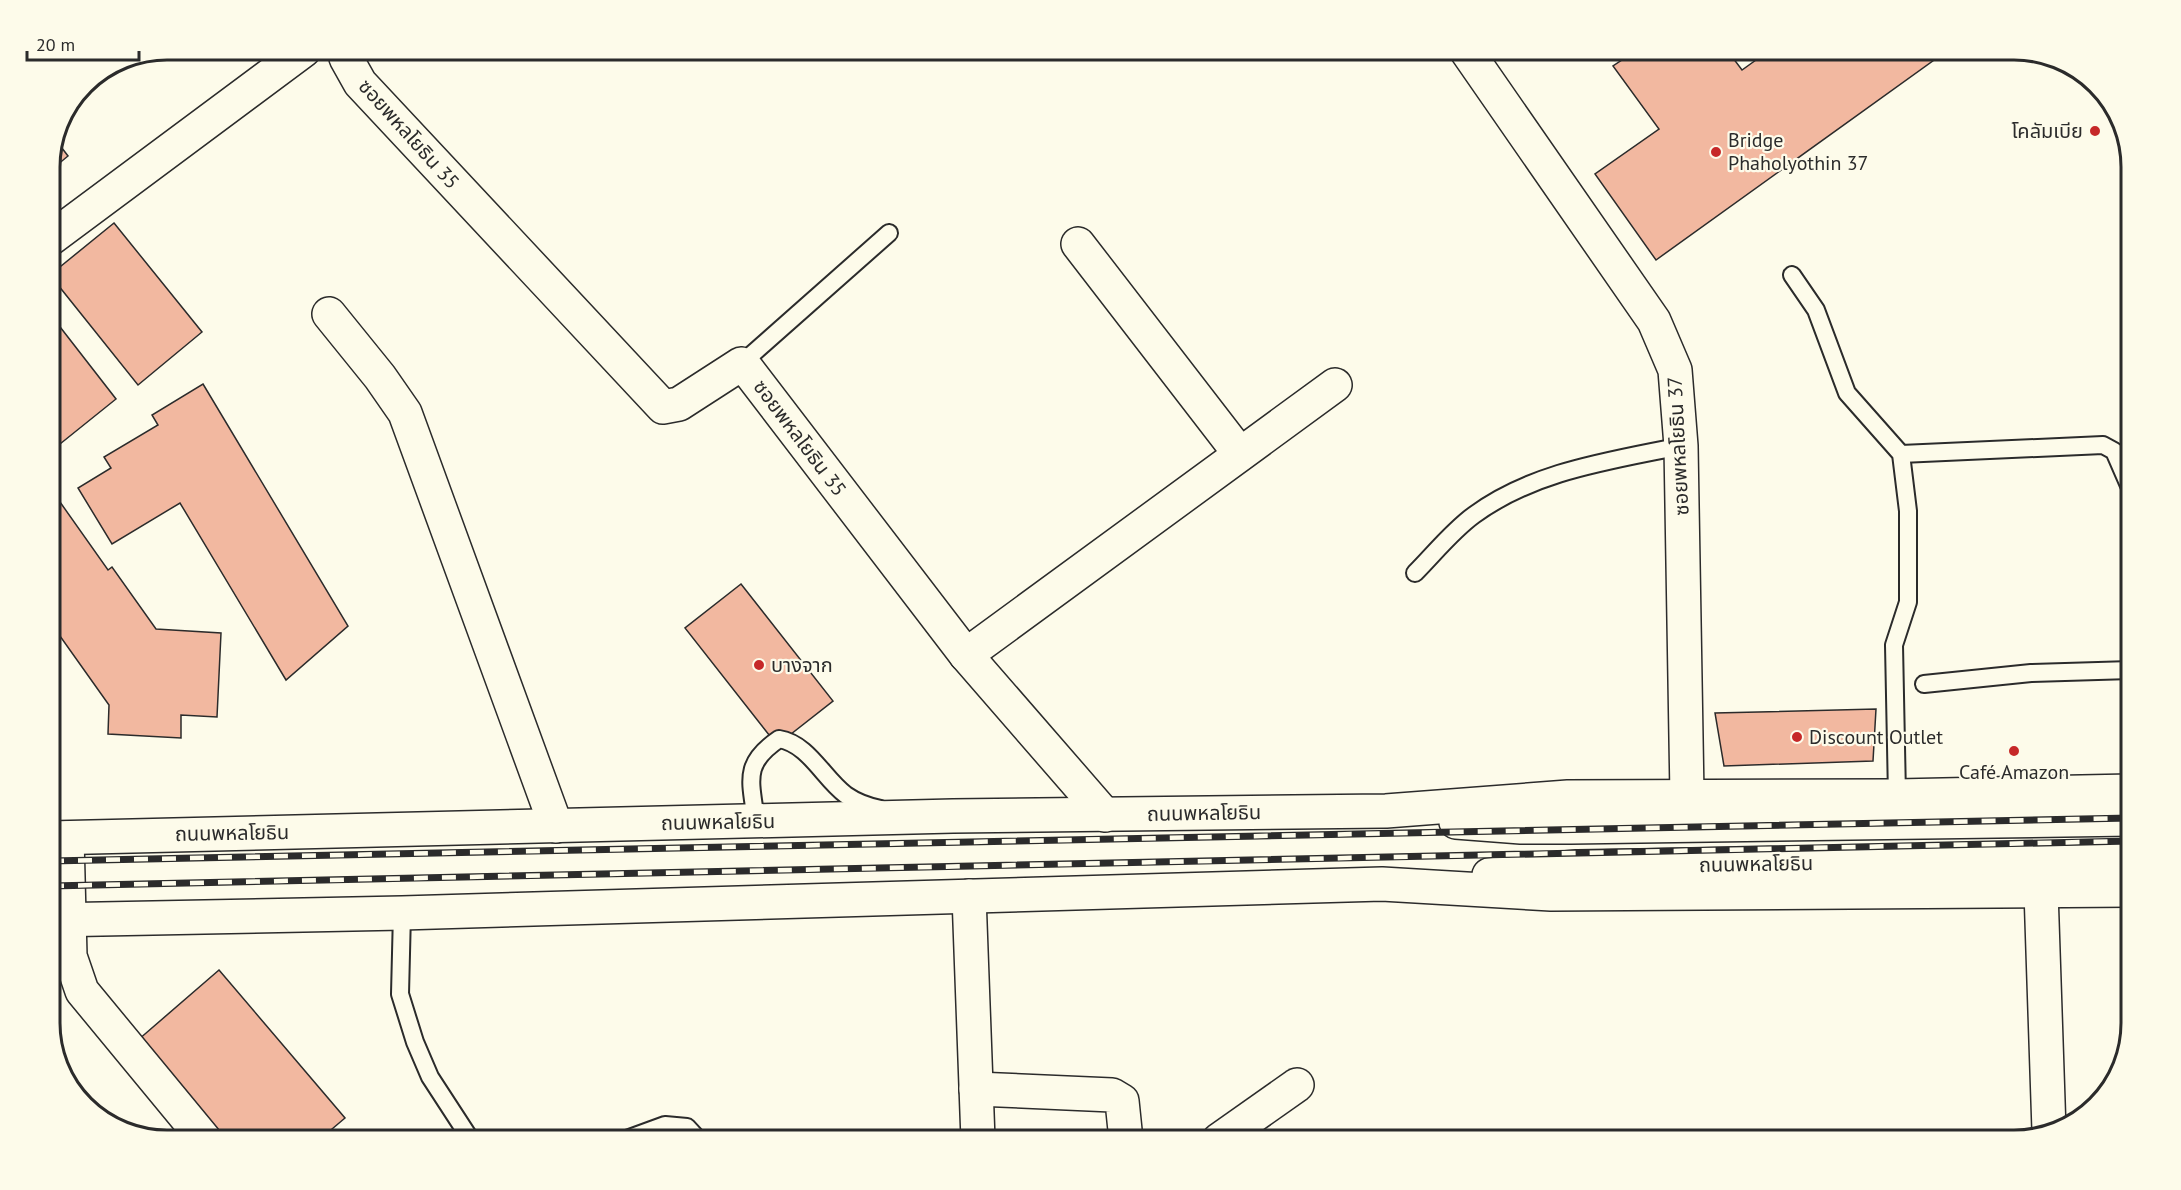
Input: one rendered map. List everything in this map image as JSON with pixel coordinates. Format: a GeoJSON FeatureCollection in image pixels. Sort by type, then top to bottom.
{"type":"FeatureCollection","features":[{"type":"Feature","properties":{"kind":"main road"},"geometry":{"type":"LineString","coordinates":[[60,231],[290,60]]}},
{"type":"Feature","properties":{"kind":"main road","name":"ซอยพหลโยธิน 35"},"geometry":{"type":"LineString","coordinates":[[346,60],[360,83],[663,407],[679,404],[741,364],[966,655],[1105,815]]}},
{"type":"Feature","properties":{"kind":"main road","name":"ซอยพหลโยธิน 37"},"geometry":{"type":"LineString","coordinates":[[1473,60],[1654,321],[1675,370],[1681,446],[1686,796]]}},
{"type":"Feature","properties":{"kind":"main road"},"geometry":{"type":"LineString","coordinates":[[1078,244],[1240,454]]}},
{"type":"Feature","properties":{"kind":"main road"},"geometry":{"type":"LineString","coordinates":[[329,314],[380,377],[405,413],[556,826]]}},
{"type":"Feature","properties":{"kind":"main road"},"geometry":{"type":"LineString","coordinates":[[966,655],[1335,385]]}},
{"type":"Feature","properties":{"kind":"main road","name":"ถนนพหลโยธิน"},"geometry":{"type":"LineString","coordinates":[[60,838],[952,816],[1386,811],[1568,797],[1897,796],[2121,791]]}},
{"type":"Feature","properties":{"kind":"main road","name":"ถนนพหลโยธิน"},"geometry":{"type":"LineString","coordinates":[[1386,811],[1461,823],[1521,827],[2121,819]]}},
{"type":"Feature","properties":{"kind":"main road","name":"ถนนพหลโยธิน"},"geometry":{"type":"LineString","coordinates":[[60,920],[402,913],[1382,884],[1577,867],[2121,858]]}},
{"type":"Feature","properties":{"kind":"main road","name":"ถนนพหลโยธิน"},"geometry":{"type":"LineString","coordinates":[[1382,884],[1562,894],[2121,890]]}},
{"type":"Feature","properties":{"kind":"main road"},"geometry":{"type":"LineString","coordinates":[[2041,891],[2049,1124]]}},
{"type":"Feature","properties":{"kind":"main road"},"geometry":{"type":"LineString","coordinates":[[969,896],[978,1130]]}},
{"type":"Feature","properties":{"kind":"main road"},"geometry":{"type":"LineString","coordinates":[[60,920],[82,991],[197,1130]]}},
{"type":"Feature","properties":{"kind":"main road"},"geometry":{"type":"LineString","coordinates":[[1233,1130],[1297,1085]]}},
{"type":"Feature","properties":{"kind":"main road"},"geometry":{"type":"LineString","coordinates":[[976,1089],[1112,1095],[1122,1101],[1125,1130]]}},
{"type":"Feature","properties":{"kind":"lane"},"geometry":{"type":"LineString","coordinates":[[741,364],[889,233]]}},
{"type":"Feature","properties":{"kind":"lane"},"geometry":{"type":"LineString","coordinates":[[1792,275],[1816,310],[1847,393],[1901,454],[1908,511],[1908,602],[1894,645],[1897,796]]}},
{"type":"Feature","properties":{"kind":"lane"},"geometry":{"type":"LineString","coordinates":[[1901,454],[2103,445],[2109,446],[2114,451],[2121,467]]}},
{"type":"Feature","properties":{"kind":"lane"},"geometry":{"type":"LineString","coordinates":[[1415,573],[1473,516],[1513,490],[1568,470],[1681,446]]}},
{"type":"Feature","properties":{"kind":"lane"},"geometry":{"type":"LineString","coordinates":[[1924,684],[2031,673],[2121,670]]}},
{"type":"Feature","properties":{"kind":"lane"},"geometry":{"type":"LineString","coordinates":[[756,821],[752,767],[761,752],[779,739],[791,741],[847,796],[870,807],[952,816]]}},
{"type":"Feature","properties":{"kind":"lane"},"geometry":{"type":"LineString","coordinates":[[402,913],[400,994],[415,1042],[430,1077],[464,1130]]}},
{"type":"Feature","properties":{"kind":"lane"},"geometry":{"type":"LineString","coordinates":[[651,1130],[665,1125],[687,1127],[690,1130]]}},
{"type":"Feature","properties":{"kind":"building","name":"Bridge Phaholyothin 37"},"geometry":{"type":"Polygon","coordinates":[[[1622,60],[1734,60],[1742,70],[1756,60],[1934,60],[1656,260],[1595,174],[1659,129],[1613,66],[1622,60]]]}},
{"type":"Feature","properties":{"kind":"building"},"geometry":{"type":"Polygon","coordinates":[[[62,148],[68,156],[60,163],[62,148]]]}},
{"type":"Feature","properties":{"kind":"building"},"geometry":{"type":"Polygon","coordinates":[[[114,223],[202,332],[138,385],[60,288],[60,267],[114,223]]]}},
{"type":"Feature","properties":{"kind":"building"},"geometry":{"type":"Polygon","coordinates":[[[60,327],[116,399],[60,444],[60,327]]]}},
{"type":"Feature","properties":{"kind":"building"},"geometry":{"type":"Polygon","coordinates":[[[203,384],[348,626],[286,680],[180,503],[112,544],[78,488],[111,468],[104,457],[158,425],[152,415],[203,384]]]}},
{"type":"Feature","properties":{"kind":"building"},"geometry":{"type":"Polygon","coordinates":[[[60,502],[108,570],[112,567],[156,629],[221,633],[217,717],[181,715],[181,738],[108,734],[109,705],[60,636],[60,502]]]}},
{"type":"Feature","properties":{"kind":"building","name":"บางจาก"},"geometry":{"type":"Polygon","coordinates":[[[741,584],[833,701],[777,745],[685,628],[741,584]]]}},
{"type":"Feature","properties":{"kind":"building","name":"Discount Outlet"},"geometry":{"type":"Polygon","coordinates":[[[1876,709],[1873,761],[1724,766],[1715,713],[1876,709]]]}},
{"type":"Feature","properties":{"kind":"building"},"geometry":{"type":"Polygon","coordinates":[[[219,970],[345,1118],[331,1130],[215,1130],[138,1040],[219,970]]]}},
{"type":"Feature","properties":{"kind":"railway"},"geometry":{"type":"LineString","coordinates":[[60,861],[2121,818]]}},
{"type":"Feature","properties":{"kind":"railway"},"geometry":{"type":"LineString","coordinates":[[60,886],[2121,841]]}},
{"type":"Feature","properties":{"kind":"place","name":"โคลัมเบีย"},"geometry":{"type":"Point","coordinates":[2095,131]}},
{"type":"Feature","properties":{"kind":"place","name":"Bridge Phaholyothin 37"},"geometry":{"type":"Point","coordinates":[1716,152]}},
{"type":"Feature","properties":{"kind":"place","name":"บางจาก"},"geometry":{"type":"Point","coordinates":[759,665]}},
{"type":"Feature","properties":{"kind":"place","name":"Discount Outlet"},"geometry":{"type":"Point","coordinates":[1797,737]}},
{"type":"Feature","properties":{"kind":"place","name":"Café Amazon"},"geometry":{"type":"Point","coordinates":[2014,751]}}]}
